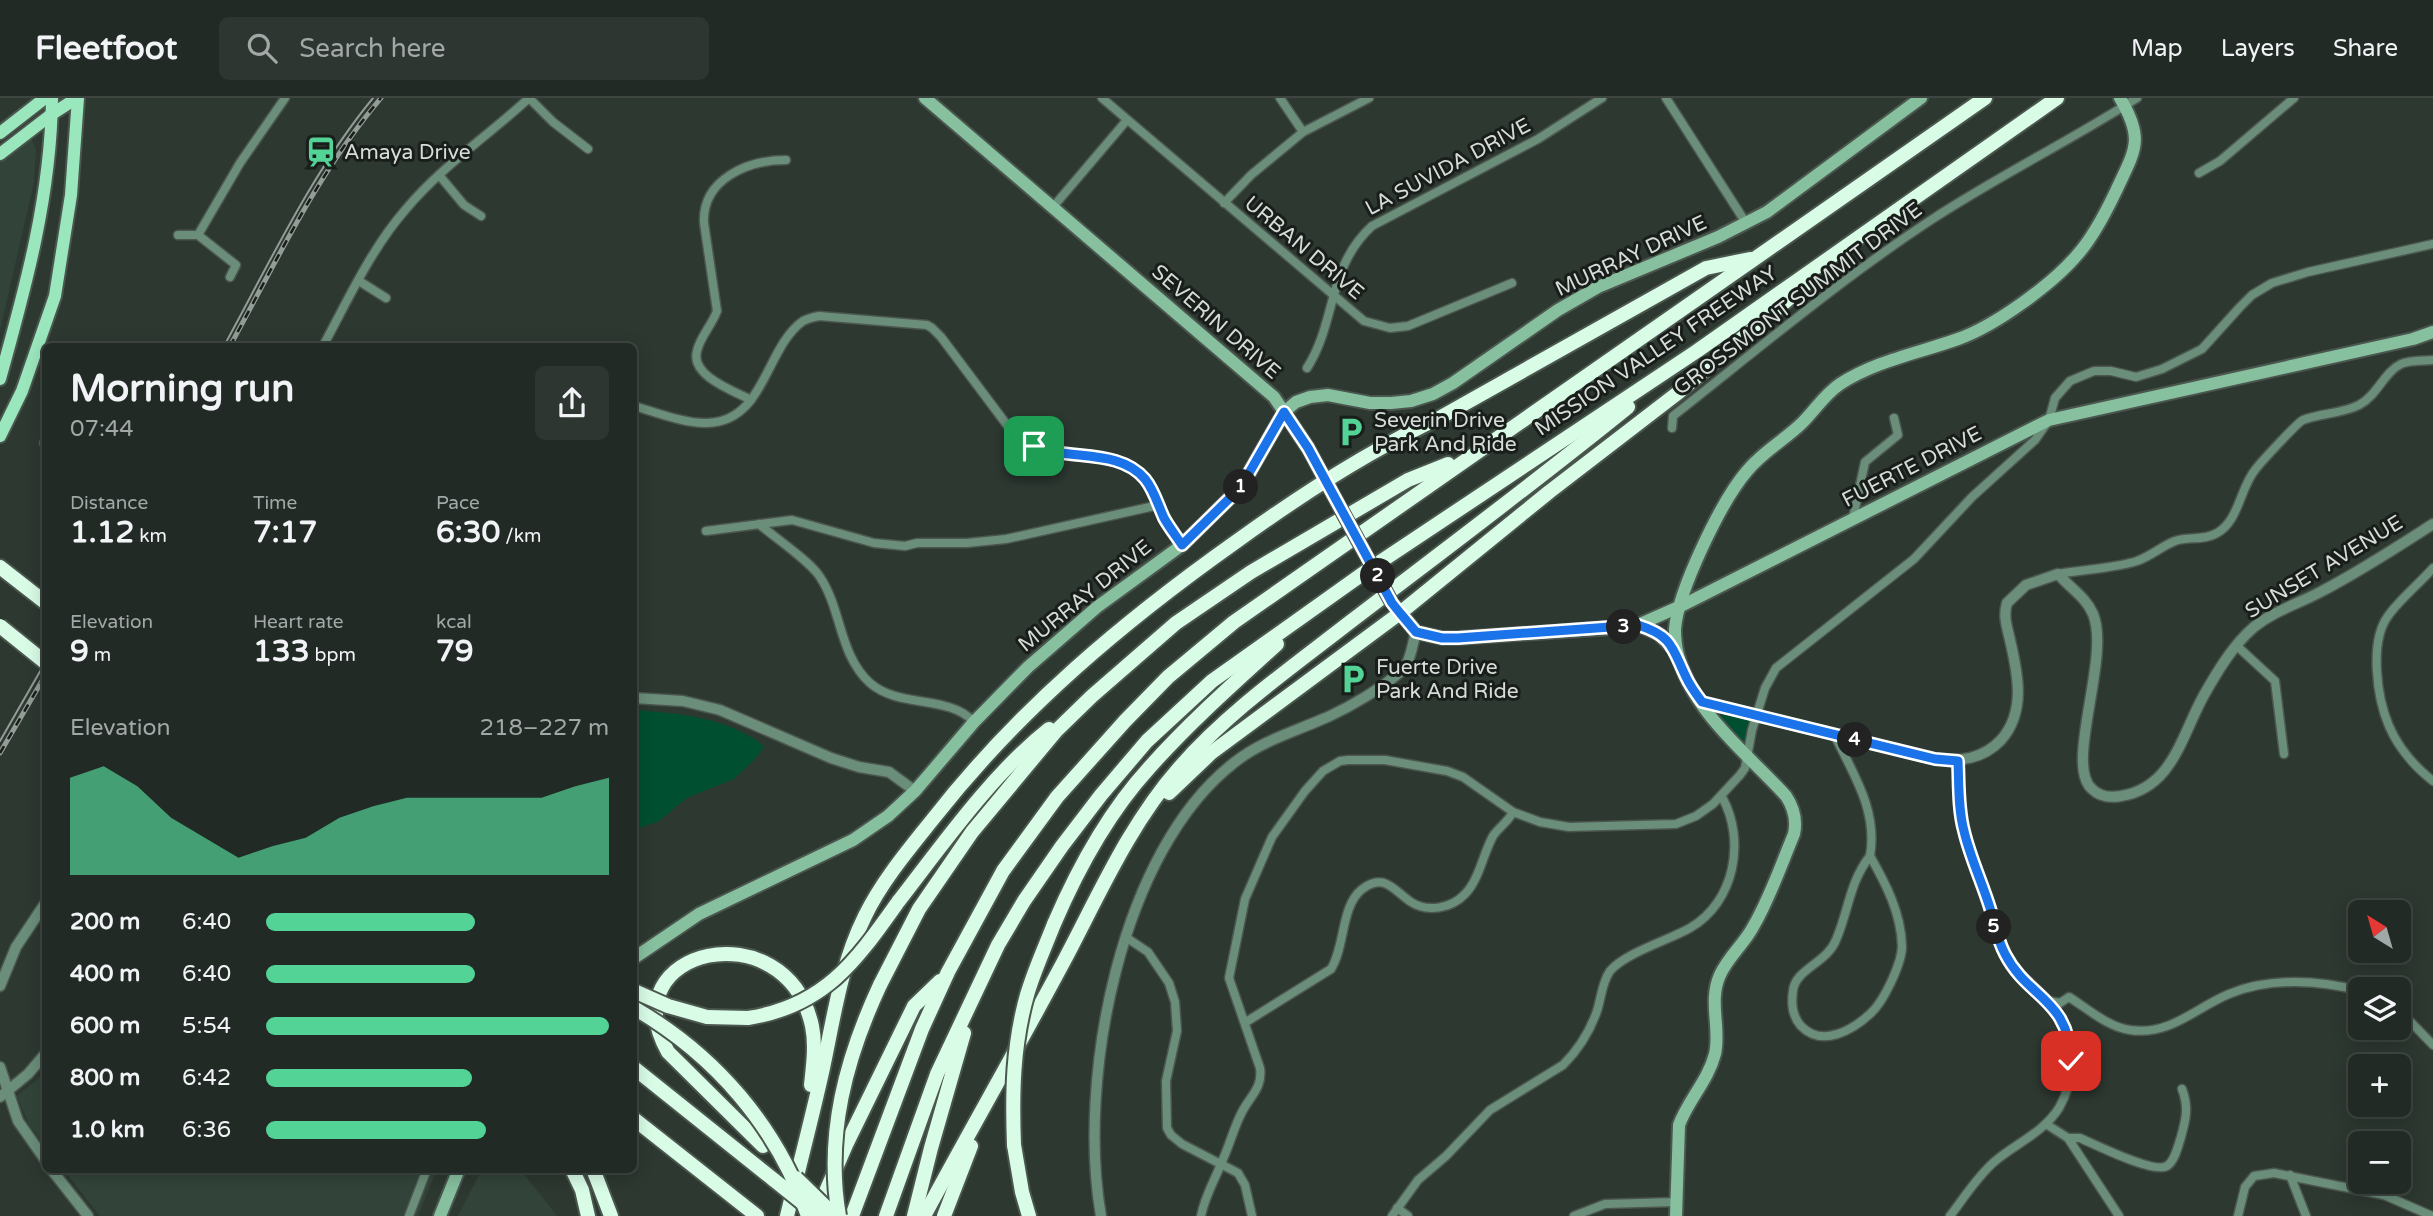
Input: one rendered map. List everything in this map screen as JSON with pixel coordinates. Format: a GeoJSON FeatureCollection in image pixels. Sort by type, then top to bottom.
{"type":"FeatureCollection","features":[{"type":"Feature","properties":{"kind":"highway","name":"MISSION VALLEY FREEWAY"},"geometry":{"type":"LineString","coordinates":[[852,1216],[922,1029],[948,972],[1003,871],[1057,797],[1168,677],[1234,622],[1985,98]]}},
{"type":"Feature","properties":{"kind":"highway","name":"MISSION VALLEY FREEWAY"},"geometry":{"type":"LineString","coordinates":[[886,1216],[937,1074],[998,945],[1024,901],[1101,794],[1139,750],[1212,681],[1368,570],[1697,351],[2057,98]]}},
{"type":"Feature","properties":{"kind":"highway"},"geometry":{"type":"LineString","coordinates":[[1108,880],[1153,811],[1210,753],[1679,392],[1874,227]]}},
{"type":"Feature","properties":{"kind":"highway"},"geometry":{"type":"LineString","coordinates":[[787,1216],[845,963],[865,915],[887,879],[939,810],[1003,737],[1095,650],[1175,585],[1326,479],[1706,268],[1755,258]]}},
{"type":"Feature","properties":{"kind":"highway"},"geometry":{"type":"LineString","coordinates":[[924,1216],[1108,880],[1128,838],[1157,796],[1194,752],[1228,718],[1536,481],[1697,351]]}},
{"type":"Feature","properties":{"kind":"highway"},"geometry":{"type":"LineString","coordinates":[[637,992],[687,1013],[707,1017],[748,1018],[788,1008],[812,997],[834,982],[861,953],[967,813],[1035,740],[1092,696],[1176,624],[1251,572],[1408,480],[1472,454]]}},
{"type":"Feature","properties":{"kind":"highway"},"geometry":{"type":"LineString","coordinates":[[0,567],[42,600]]}},
{"type":"Feature","properties":{"kind":"highway"},"geometry":{"type":"LineString","coordinates":[[1029,1216],[1014,1145],[1012,1105],[1015,1052],[1027,994],[1067,894],[1100,834],[1148,768],[1216,700],[1319,605]]}},
{"type":"Feature","properties":{"kind":"highway"},"geometry":{"type":"LineString","coordinates":[[0,626],[42,660]]}},
{"type":"Feature","properties":{"kind":"highway"},"geometry":{"type":"LineString","coordinates":[[837,1216],[834,1154],[841,1092],[862,1023],[880,985],[919,909],[972,832],[1056,731],[1092,696]]}},
{"type":"Feature","properties":{"kind":"highway"},"geometry":{"type":"LineString","coordinates":[[806,1136],[814,1039],[809,1017],[800,997],[786,978],[764,962],[729,953],[701,956],[677,970],[660,993],[656,1021],[668,1052],[837,1216]]}},
{"type":"Feature","properties":{"kind":"highway"},"geometry":{"type":"LineString","coordinates":[[637,1070],[817,1216],[846,1145],[914,1006],[948,972]]}},
{"type":"Feature","properties":{"kind":"highway"},"geometry":{"type":"LineString","coordinates":[[914,1216],[976,991]]}},
{"type":"Feature","properties":{"kind":"highway"},"geometry":{"type":"LineString","coordinates":[[637,1010],[683,1039],[722,1074],[742,1097],[780,1153],[808,1216]]}},
{"type":"Feature","properties":{"kind":"highway"},"geometry":{"type":"LineString","coordinates":[[944,1216],[970,1148],[1006,1068]]}},
{"type":"Feature","properties":{"kind":"highway"},"geometry":{"type":"LineString","coordinates":[[637,1121],[757,1216]]}},
{"type":"Feature","properties":{"kind":"highway"},"geometry":{"type":"LineString","coordinates":[[574,1173],[582,1190],[588,1216]]}},
{"type":"Feature","properties":{"kind":"highway"},"geometry":{"type":"LineString","coordinates":[[595,1173],[611,1216]]}},
{"type":"Feature","properties":{"kind":"main road"},"geometry":{"type":"LineString","coordinates":[[0,133],[45,98]]}},
{"type":"Feature","properties":{"kind":"main road"},"geometry":{"type":"LineString","coordinates":[[0,379],[36,245],[45,186],[52,98]]}},
{"type":"Feature","properties":{"kind":"main road"},"geometry":{"type":"LineString","coordinates":[[0,154],[52,114],[78,98]]}},
{"type":"Feature","properties":{"kind":"main road"},"geometry":{"type":"LineString","coordinates":[[0,436],[22,391],[55,296],[71,195],[78,98]]}},
{"type":"Feature","properties":{"kind":"main road","name":"SEVERIN DRIVE"},"geometry":{"type":"LineString","coordinates":[[925,98],[1274,397],[1326,479],[1396,608],[1416,632]]}},
{"type":"Feature","properties":{"kind":"main road","name":"MURRAY DRIVE"},"geometry":{"type":"LineString","coordinates":[[637,956],[699,914],[853,840],[874,827],[915,791],[974,722],[1028,667],[1097,607],[1182,545],[1241,487],[1284,412],[1296,402],[1328,395],[1391,403],[1411,401],[1433,394],[1558,310],[1598,287],[1718,237],[1767,212],[1921,98]]}},
{"type":"Feature","properties":{"kind":"main road"},"geometry":{"type":"LineString","coordinates":[[1675,1216],[1679,1125],[1710,1071],[1715,1052],[1717,1032],[1714,1006],[1720,975],[1753,929],[1795,828],[1795,815],[1790,802],[1720,727],[1686,678],[1677,653],[1675,628],[1699,554],[1745,473],[1767,450],[1802,423],[1828,394],[1852,377],[1988,326],[2046,284],[2078,254],[2115,194],[2135,149],[2136,131],[2123,102]]}},
{"type":"Feature","properties":{"kind":"main road","name":"FUERTE DRIVE"},"geometry":{"type":"LineString","coordinates":[[1416,632],[1442,638],[1458,638],[1638,625],[1681,606],[2049,420],[2413,339],[2433,332]]}},
{"type":"Feature","properties":{"kind":"main road"},"geometry":{"type":"LineString","coordinates":[[1638,625],[1659,634],[1677,653]]}},
{"type":"Feature","properties":{"kind":"main road"},"geometry":{"type":"LineString","coordinates":[[439,1216],[457,1173]]}},
{"type":"Feature","properties":{"kind":"street"},"geometry":{"type":"LineString","coordinates":[[198,235],[240,163],[285,98]]}},
{"type":"Feature","properties":{"kind":"street"},"geometry":{"type":"LineString","coordinates":[[325,343],[390,228],[406,208],[439,175],[529,98],[553,122],[588,149]]}},
{"type":"Feature","properties":{"kind":"street","name":"URBAN DRIVE"},"geometry":{"type":"LineString","coordinates":[[1102,98],[1364,321],[1381,327],[1399,328],[1512,283]]}},
{"type":"Feature","properties":{"kind":"street"},"geometry":{"type":"LineString","coordinates":[[1280,98],[1303,132]]}},
{"type":"Feature","properties":{"kind":"street"},"geometry":{"type":"LineString","coordinates":[[1224,203],[1251,174],[1303,132],[1369,98]]}},
{"type":"Feature","properties":{"kind":"street","name":"LA SUVIDA DRIVE"},"geometry":{"type":"LineString","coordinates":[[1307,368],[1316,354],[1328,320],[1332,295],[1358,239],[1372,226],[1538,139],[1602,98]]}},
{"type":"Feature","properties":{"kind":"street"},"geometry":{"type":"LineString","coordinates":[[1666,98],[1746,223]]}},
{"type":"Feature","properties":{"kind":"street","name":"GROSSMONT SUMMIT DRIVE"},"geometry":{"type":"LineString","coordinates":[[1672,428],[1673,416],[1838,286],[1917,229],[2123,102],[2137,98]]}},
{"type":"Feature","properties":{"kind":"street"},"geometry":{"type":"LineString","coordinates":[[2199,173],[2220,162],[2294,98]]}},
{"type":"Feature","properties":{"kind":"street"},"geometry":{"type":"LineString","coordinates":[[1053,207],[1127,120]]}},
{"type":"Feature","properties":{"kind":"street"},"geometry":{"type":"LineString","coordinates":[[751,400],[710,379],[697,361],[696,352],[713,324],[717,310],[704,209],[712,190],[726,176],[769,160],[786,160]]}},
{"type":"Feature","properties":{"kind":"street"},"geometry":{"type":"LineString","coordinates":[[439,175],[464,205],[481,216]]}},
{"type":"Feature","properties":{"kind":"street"},"geometry":{"type":"LineString","coordinates":[[177,235],[198,235],[236,265],[230,278]]}},
{"type":"Feature","properties":{"kind":"street"},"geometry":{"type":"LineString","coordinates":[[1200,1216],[1243,1110],[1261,1080],[1246,1021],[1232,993],[1229,978],[1245,899],[1272,837],[1323,771],[1340,761],[1385,760],[1447,771],[1463,777],[1513,812],[1540,822],[1569,827],[1656,826],[1686,821],[1722,797],[1740,775],[1768,681],[1781,663],[1914,559],[1972,497],[2035,440],[2049,420],[2052,405],[2059,392],[2078,376],[2103,371],[2136,377],[2186,359],[2202,349],[2252,295],[2272,283],[2308,272],[2433,244]]}},
{"type":"Feature","properties":{"kind":"street"},"geometry":{"type":"LineString","coordinates":[[359,281],[386,298]]}},
{"type":"Feature","properties":{"kind":"street"},"geometry":{"type":"LineString","coordinates":[[637,406],[706,423],[733,416],[751,400],[791,334],[804,320],[818,316],[926,325],[941,337],[1019,437],[1051,452],[1125,463],[1145,479],[1182,545]]}},
{"type":"Feature","properties":{"kind":"street"},"geometry":{"type":"LineString","coordinates":[[1702,702],[1935,759],[1958,761],[1983,753],[1996,744],[2009,729],[2016,712],[2018,687],[2005,618],[2007,603],[2017,591],[2058,574],[2126,564],[2142,559],[2174,541],[2218,533],[2230,519],[2252,473],[2296,425],[2301,421],[2333,414],[2360,404],[2402,363],[2433,360]]}},
{"type":"Feature","properties":{"kind":"street"},"geometry":{"type":"LineString","coordinates":[[1853,518],[1865,462],[1898,435],[1894,418]]}},
{"type":"Feature","properties":{"kind":"street"},"geometry":{"type":"LineString","coordinates":[[706,531],[792,520],[874,543],[905,546],[917,543],[967,543],[1006,539],[1158,505]]}},
{"type":"Feature","properties":{"kind":"street"},"geometry":{"type":"LineString","coordinates":[[758,524],[818,573],[849,653],[858,671],[873,685],[906,700],[949,707],[967,715],[974,722]]}},
{"type":"Feature","properties":{"kind":"street","name":"SUNSET AVENUE"},"geometry":{"type":"LineString","coordinates":[[2058,574],[2084,599],[2097,626],[2097,665],[2082,760],[2086,783],[2094,792],[2105,797],[2139,792],[2161,777],[2172,762],[2203,697],[2221,667],[2256,625],[2370,565],[2433,524]]}},
{"type":"Feature","properties":{"kind":"street"},"geometry":{"type":"LineString","coordinates":[[2433,568],[2388,616],[2378,643],[2378,670],[2383,709],[2389,728],[2411,761],[2433,781]]}},
{"type":"Feature","properties":{"kind":"street"},"geometry":{"type":"LineString","coordinates":[[1101,1216],[1093,1122],[1103,1024],[1127,938],[1158,856],[1205,788],[1235,762],[1257,748],[1344,709],[1393,678],[1406,666],[1416,632]]}},
{"type":"Feature","properties":{"kind":"street"},"geometry":{"type":"LineString","coordinates":[[2237,646],[2275,681],[2284,754]]}},
{"type":"Feature","properties":{"kind":"street"},"geometry":{"type":"LineString","coordinates":[[637,698],[683,701],[719,710],[831,758],[859,767],[889,772],[915,791]]}},
{"type":"Feature","properties":{"kind":"street"},"geometry":{"type":"LineString","coordinates":[[1833,734],[1870,809],[1872,842],[1870,856],[1851,887],[1836,940],[1821,961],[1805,970],[1793,989],[1792,1009],[1796,1018],[1808,1032],[1821,1037],[1827,1038],[1848,1028],[1872,1012],[1888,987],[1898,964],[1902,949],[1896,908],[1870,856]]}},
{"type":"Feature","properties":{"kind":"street"},"geometry":{"type":"LineString","coordinates":[[1950,1216],[1963,1196],[1994,1162],[2046,1125],[2064,1098],[2070,1079],[2071,1061],[2070,1044],[2064,1026],[2048,1001],[2018,974],[1999,942],[1992,912],[1963,829],[1958,761]]}},
{"type":"Feature","properties":{"kind":"street"},"geometry":{"type":"LineString","coordinates":[[1408,1216],[1394,1212],[1418,1180],[1446,1156],[1490,1110],[1573,1056],[1597,1010],[1608,975],[1619,962],[1691,927],[1707,914],[1727,886],[1735,847],[1729,810],[1722,797]]}},
{"type":"Feature","properties":{"kind":"street"},"geometry":{"type":"LineString","coordinates":[[1246,1021],[1331,969],[1339,957],[1351,903],[1365,887],[1386,883],[1398,889],[1415,904],[1430,908],[1459,900],[1470,888],[1495,833],[1508,822],[1513,812]]}},
{"type":"Feature","properties":{"kind":"street"},"geometry":{"type":"LineString","coordinates":[[0,986],[16,947],[42,908]]}},
{"type":"Feature","properties":{"kind":"street"},"geometry":{"type":"LineString","coordinates":[[1127,938],[1148,952],[1169,982],[1175,1002],[1177,1031],[1166,1081],[1167,1128],[1182,1144],[1238,1173],[1245,1185],[1252,1216]]}},
{"type":"Feature","properties":{"kind":"street"},"geometry":{"type":"LineString","coordinates":[[2048,1001],[2060,1003],[2069,998],[2116,1026],[2141,1031],[2170,1026],[2228,994],[2251,987],[2298,981],[2348,988]]}},
{"type":"Feature","properties":{"kind":"street"},"geometry":{"type":"LineString","coordinates":[[2411,1022],[2433,1045]]}},
{"type":"Feature","properties":{"kind":"street"},"geometry":{"type":"LineString","coordinates":[[3,1094],[28,1074],[42,1058]]}},
{"type":"Feature","properties":{"kind":"street"},"geometry":{"type":"LineString","coordinates":[[0,1067],[3,1094],[24,1133],[42,1156]]}},
{"type":"Feature","properties":{"kind":"street"},"geometry":{"type":"LineString","coordinates":[[2068,1138],[2080,1138],[2149,1167],[2163,1168],[2170,1164],[2176,1152],[2187,1115],[2188,1103],[2182,1089]]}},
{"type":"Feature","properties":{"kind":"street"},"geometry":{"type":"LineString","coordinates":[[2046,1125],[2068,1138],[2119,1216]]}},
{"type":"Feature","properties":{"kind":"street"},"geometry":{"type":"LineString","coordinates":[[54,1173],[88,1216]]}},
{"type":"Feature","properties":{"kind":"street"},"geometry":{"type":"LineString","coordinates":[[409,1216],[425,1173]]}},
{"type":"Feature","properties":{"kind":"street"},"geometry":{"type":"LineString","coordinates":[[2238,1216],[2245,1186],[2254,1177],[2274,1173],[2384,1195],[2431,1216]]}},
{"type":"Feature","properties":{"kind":"street"},"geometry":{"type":"LineString","coordinates":[[2290,1175],[2306,1216]]}},
{"type":"Feature","properties":{"kind":"street"},"geometry":{"type":"LineString","coordinates":[[1574,1216],[1605,1204],[1676,1202]]}},
{"type":"Feature","properties":{"kind":"shaded area"},"geometry":{"type":"Polygon","coordinates":[[[31,138],[36,149],[34,182],[0,330],[0,163],[31,138]]]}},
{"type":"Feature","properties":{"kind":"shaded area"},"geometry":{"type":"Polygon","coordinates":[[[42,1073],[42,1142],[29,1124],[17,1096],[42,1073]]]}},
{"type":"Feature","properties":{"kind":"shaded area"},"geometry":{"type":"Polygon","coordinates":[[[66,1173],[435,1173],[418,1216],[100,1216],[66,1173]]]}},
{"type":"Feature","properties":{"kind":"shaded area"},"geometry":{"type":"Polygon","coordinates":[[[480,1173],[523,1173],[557,1216],[458,1216],[480,1173]]]}},
{"type":"Feature","properties":{"kind":"green space"},"geometry":{"type":"Polygon","coordinates":[[[637,710],[702,718],[735,729],[764,746],[758,756],[734,779],[687,798],[659,821],[637,829],[637,710]]]}},
{"type":"Feature","properties":{"kind":"green space"},"geometry":{"type":"Polygon","coordinates":[[[1723,714],[1753,721],[1747,746],[1720,717],[1723,714]]]}},
{"type":"Feature","properties":{"kind":"tram line"},"geometry":{"type":"LineString","coordinates":[[226,343],[311,187],[330,156],[373,98]]}},
{"type":"Feature","properties":{"kind":"tram line"},"geometry":{"type":"LineString","coordinates":[[0,741],[42,668]]}},
{"type":"Feature","properties":{"kind":"railway"},"geometry":{"type":"LineString","coordinates":[[232,343],[318,187],[358,126],[381,98]]}},
{"type":"Feature","properties":{"kind":"railway"},"geometry":{"type":"LineString","coordinates":[[0,753],[42,681]]}},
{"type":"Feature","properties":{"kind":"place","name":"Amaya Drive"},"geometry":{"type":"Point","coordinates":[321,152]}},
{"type":"Feature","properties":{"kind":"place","name":"Severin Drive Park And Ride"},"geometry":{"type":"Point","coordinates":[1351,432]}},
{"type":"Feature","properties":{"kind":"place","name":"Fuerte Drive Park And Ride"},"geometry":{"type":"Point","coordinates":[1353,679]}},
{"type":"Feature","properties":{"kind":"route"},"geometry":{"type":"LineString","coordinates":[[1034,446],[1051,452],[1119,461],[1135,469],[1149,484],[1166,520],[1182,545],[1241,487],[1284,412],[1308,448],[1392,603],[1416,632],[1442,638],[1458,638],[1638,625],[1659,634],[1669,643],[1677,653],[1686,678],[1702,702],[1935,759],[1958,761],[1963,829],[1992,912],[1999,942],[2018,974],[2048,1001],[2060,1017],[2068,1036],[2071,1061]]}}]}
